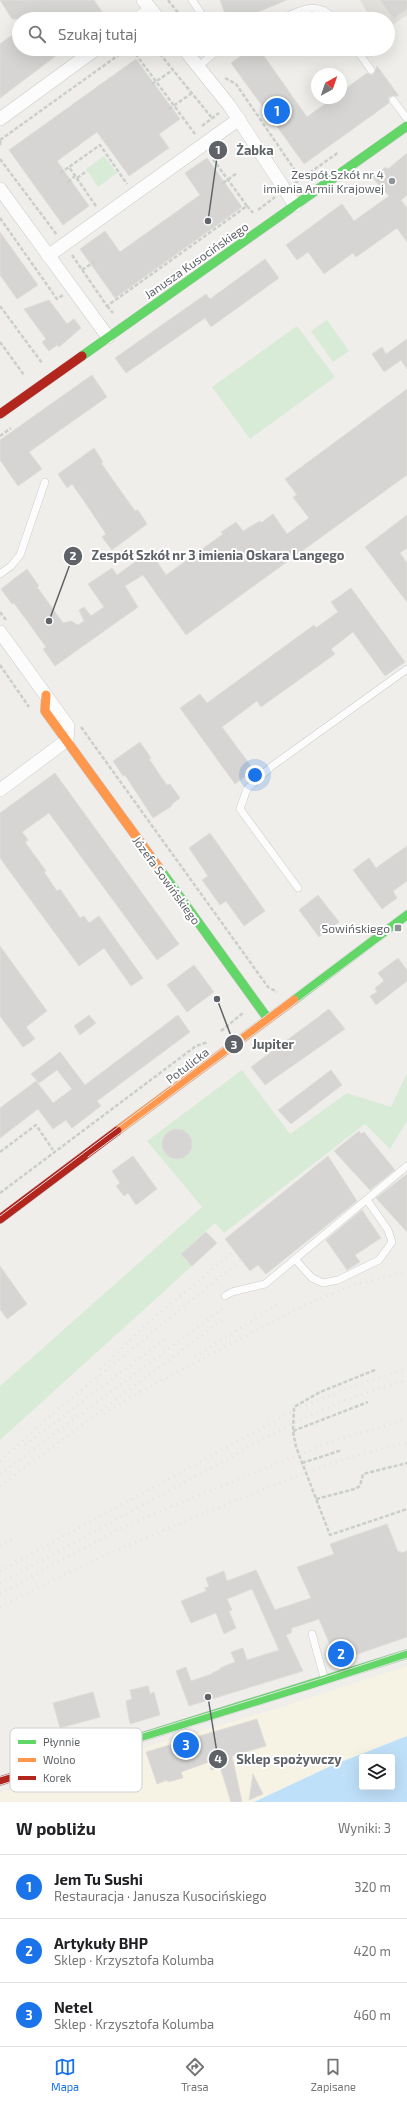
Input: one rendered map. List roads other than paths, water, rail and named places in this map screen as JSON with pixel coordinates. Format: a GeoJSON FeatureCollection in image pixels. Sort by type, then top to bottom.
{"type":"FeatureCollection","features":[{"type":"Feature","properties":{"kind":"street"},"geometry":{"type":"LineString","coordinates":[[149,3],[155,12]]}},
{"type":"Feature","properties":{"kind":"street"},"geometry":{"type":"LineString","coordinates":[[0,119],[86,56]]}},
{"type":"Feature","properties":{"kind":"street"},"geometry":{"type":"LineString","coordinates":[[190,56],[239,119],[295,205]]}},
{"type":"Feature","properties":{"kind":"street"},"geometry":{"type":"LineString","coordinates":[[48,256],[239,119]]}},
{"type":"Feature","properties":{"kind":"street","name":"Janusza Kusocińskiego"},"geometry":{"type":"LineString","coordinates":[[0,414],[407,126]]}},
{"type":"Feature","properties":{"kind":"street"},"geometry":{"type":"LineString","coordinates":[[0,189],[108,337]]}},
{"type":"Feature","properties":{"kind":"street","name":"Józefa Sowińskiego"},"geometry":{"type":"LineString","coordinates":[[4,628],[46,696],[68,726],[67,740],[268,1019]]}},
{"type":"Feature","properties":{"kind":"street"},"geometry":{"type":"LineString","coordinates":[[0,790],[67,740]]}},
{"type":"Feature","properties":{"kind":"street","name":"Potulicka"},"geometry":{"type":"LineString","coordinates":[[0,1219],[407,915]]}},
{"type":"Feature","properties":{"kind":"street"},"geometry":{"type":"LineString","coordinates":[[142,1737],[407,1654]]}},
{"type":"Feature","properties":{"kind":"street"},"geometry":{"type":"LineString","coordinates":[[0,1781],[10,1778]]}},
{"type":"Feature","properties":{"kind":"lane"},"geometry":{"type":"LineString","coordinates":[[192,0],[200,12]]}},
{"type":"Feature","properties":{"kind":"lane"},"geometry":{"type":"LineString","coordinates":[[297,12],[311,6],[324,9],[327,12]]}},
{"type":"Feature","properties":{"kind":"lane"},"geometry":{"type":"LineString","coordinates":[[199,66],[211,56]]}},
{"type":"Feature","properties":{"kind":"lane"},"geometry":{"type":"LineString","coordinates":[[361,56],[371,70]]}},
{"type":"Feature","properties":{"kind":"lane"},"geometry":{"type":"LineString","coordinates":[[394,100],[407,119]]}},
{"type":"Feature","properties":{"kind":"lane"},"geometry":{"type":"LineString","coordinates":[[0,574],[11,566],[20,555],[45,482]]}},
{"type":"Feature","properties":{"kind":"lane"},"geometry":{"type":"LineString","coordinates":[[298,888],[240,809],[248,789],[272,766],[407,670]]}},
{"type":"Feature","properties":{"kind":"lane"},"geometry":{"type":"LineString","coordinates":[[225,1296],[232,1292],[265,1284],[407,1166]]}},
{"type":"Feature","properties":{"kind":"lane"},"geometry":{"type":"LineString","coordinates":[[295,1259],[312,1278],[323,1283],[338,1280],[379,1260],[392,1242],[388,1230],[367,1200]]}},
{"type":"Feature","properties":{"kind":"lane"},"geometry":{"type":"LineString","coordinates":[[312,1634],[325,1681]]}},
{"type":"Feature","properties":{"kind":"water"},"geometry":{"type":"Polygon","coordinates":[[[407,1736],[407,1802],[254,1802],[331,1766],[359,1755],[359,1790],[395,1790],[395,1754],[361,1754],[407,1736]]]}},
{"type":"Feature","properties":{"kind":"tram line"},"geometry":{"type":"LineString","coordinates":[[0,1216],[407,909]]}},
{"type":"Feature","properties":{"kind":"tram line"},"geometry":{"type":"LineString","coordinates":[[88,1157],[407,921]]}},
{"type":"Feature","properties":{"kind":"tram line"},"geometry":{"type":"LineString","coordinates":[[142,1733],[322,1678],[407,1650]]}},
{"type":"Feature","properties":{"kind":"tram line"},"geometry":{"type":"LineString","coordinates":[[142,1741],[407,1658]]}},
{"type":"Feature","properties":{"kind":"tram line"},"geometry":{"type":"LineString","coordinates":[[0,1777],[10,1774]]}},
{"type":"Feature","properties":{"kind":"tram line"},"geometry":{"type":"LineString","coordinates":[[0,1785],[10,1782]]}},
{"type":"Feature","properties":{"kind":"railway"},"geometry":{"type":"LineString","coordinates":[[100,1369],[142,1328],[234,1251]]}},
{"type":"Feature","properties":{"kind":"railway"},"geometry":{"type":"LineString","coordinates":[[0,1461],[46,1419],[241,1260]]}},
{"type":"Feature","properties":{"kind":"railway"},"geometry":{"type":"LineString","coordinates":[[140,1392],[304,1305],[357,1284],[407,1272]]}},
{"type":"Feature","properties":{"kind":"railway"},"geometry":{"type":"LineString","coordinates":[[195,1357],[281,1302]]}},
{"type":"Feature","properties":{"kind":"railway"},"geometry":{"type":"LineString","coordinates":[[0,1474],[225,1307]]}},
{"type":"Feature","properties":{"kind":"railway"},"geometry":{"type":"LineString","coordinates":[[0,1486],[225,1318]]}},
{"type":"Feature","properties":{"kind":"railway"},"geometry":{"type":"LineString","coordinates":[[25,1445],[165,1339]]}},
{"type":"Feature","properties":{"kind":"railway"},"geometry":{"type":"LineString","coordinates":[[0,1571],[293,1411],[353,1386],[407,1369]]}},
{"type":"Feature","properties":{"kind":"railway"},"geometry":{"type":"LineString","coordinates":[[0,1583],[293,1423],[345,1400],[407,1380]]}},
{"type":"Feature","properties":{"kind":"railway"},"geometry":{"type":"LineString","coordinates":[[104,1414],[144,1389]]}},
{"type":"Feature","properties":{"kind":"railway"},"geometry":{"type":"LineString","coordinates":[[0,1594],[119,1529],[158,1512],[328,1443],[407,1419]]}},
{"type":"Feature","properties":{"kind":"railway"},"geometry":{"type":"LineString","coordinates":[[0,1607],[106,1555],[262,1490],[333,1463],[358,1455],[407,1443]]}},
{"type":"Feature","properties":{"kind":"railway"},"geometry":{"type":"LineString","coordinates":[[0,1546],[12,1539]]}},
{"type":"Feature","properties":{"kind":"place","name":"Jem Tu Sushi"},"geometry":{"type":"Point","coordinates":[277,111]}},
{"type":"Feature","properties":{"kind":"place","name":"Zespół Szkół nr 4 imienia Armii Krajowej"},"geometry":{"type":"Point","coordinates":[392,181]}},
{"type":"Feature","properties":{"kind":"place","name":"Żabka"},"geometry":{"type":"Point","coordinates":[208,221]}},
{"type":"Feature","properties":{"kind":"place","name":"Zespół Szkół nr 3 imienia Oskara Langego"},"geometry":{"type":"Point","coordinates":[49,621]}},
{"type":"Feature","properties":{"kind":"place","name":"Sowińskiego"},"geometry":{"type":"Point","coordinates":[398,928]}},
{"type":"Feature","properties":{"kind":"place","name":"Jupiter"},"geometry":{"type":"Point","coordinates":[217,999]}},
{"type":"Feature","properties":{"kind":"place","name":"Artykuły BHP"},"geometry":{"type":"Point","coordinates":[341,1654]}},
{"type":"Feature","properties":{"kind":"place","name":"Sklep spożywczy"},"geometry":{"type":"Point","coordinates":[208,1697]}},
{"type":"Feature","properties":{"kind":"place","name":"Netel"},"geometry":{"type":"Point","coordinates":[186,1745]}}]}
